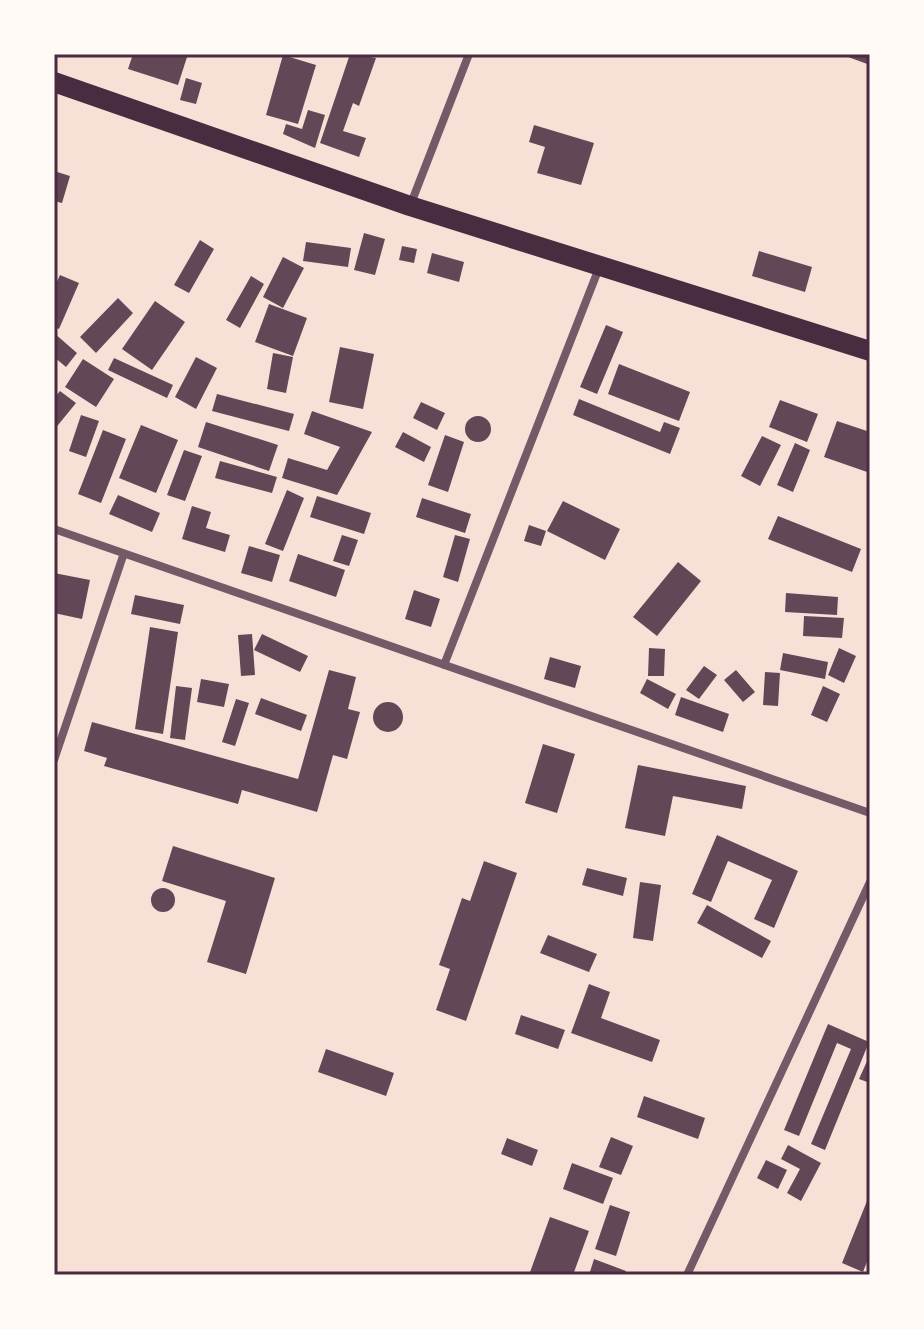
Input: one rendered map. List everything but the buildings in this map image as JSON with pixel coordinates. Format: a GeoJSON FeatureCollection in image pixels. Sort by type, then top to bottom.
{"type":"FeatureCollection","features":[{"type":"Feature","properties":{"kind":"main road"},"geometry":{"type":"LineString","coordinates":[[54,82],[410,206],[870,351]]}},
{"type":"Feature","properties":{"kind":"street"},"geometry":{"type":"LineString","coordinates":[[410,206],[469,54]]}},
{"type":"Feature","properties":{"kind":"street"},"geometry":{"type":"LineString","coordinates":[[444,665],[599,268]]}},
{"type":"Feature","properties":{"kind":"street"},"geometry":{"type":"LineString","coordinates":[[54,529],[123,556],[870,813]]}},
{"type":"Feature","properties":{"kind":"street"},"geometry":{"type":"LineString","coordinates":[[54,760],[123,556]]}},
{"type":"Feature","properties":{"kind":"street"},"geometry":{"type":"LineString","coordinates":[[687,1275],[870,882]]}}]}
